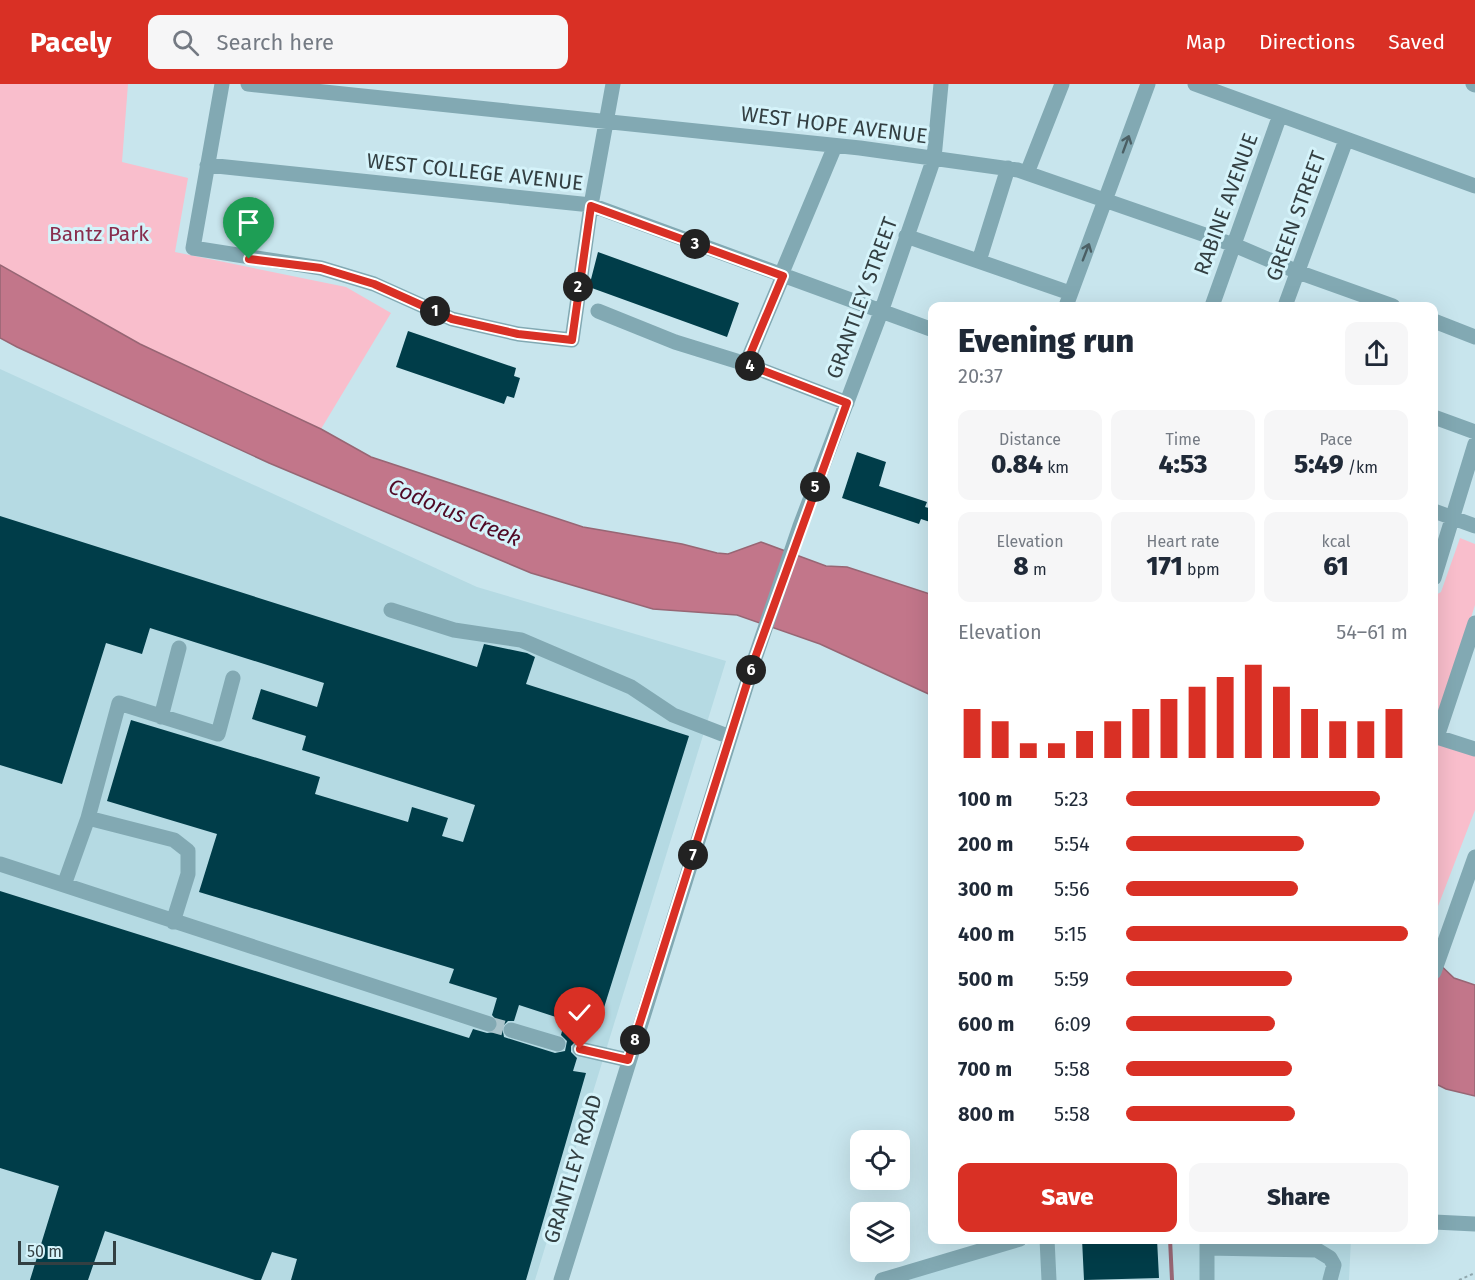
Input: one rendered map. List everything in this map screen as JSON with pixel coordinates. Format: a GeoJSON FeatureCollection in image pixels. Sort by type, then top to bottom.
{"type":"FeatureCollection","features":[{"type":"Feature","properties":{"kind":"street"},"geometry":{"type":"LineString","coordinates":[[222,84],[193,248],[321,268],[374,284],[452,319],[518,334],[572,340],[591,206],[613,84]]}},
{"type":"Feature","properties":{"kind":"street","name":"WEST HOPE AVENUE"},"geometry":{"type":"LineString","coordinates":[[248,84],[606,120],[1008,168],[1027,172],[1106,199],[1382,302]]}},
{"type":"Feature","properties":{"kind":"street","name":"GRANTLEY STREET"},"geometry":{"type":"LineString","coordinates":[[755,658],[800,526],[881,312],[934,158],[941,84]]}},
{"type":"Feature","properties":{"kind":"street"},"geometry":{"type":"LineString","coordinates":[[1027,172],[1062,84]]}},
{"type":"Feature","properties":{"kind":"street"},"geometry":{"type":"LineString","coordinates":[[906,236],[979,261],[1068,300],[1148,84]]}},
{"type":"Feature","properties":{"kind":"street"},"geometry":{"type":"LineString","coordinates":[[1195,84],[1475,186]]}},
{"type":"Feature","properties":{"kind":"street","name":"RABINE AVENUE"},"geometry":{"type":"LineString","coordinates":[[1213,302],[1280,116]]}},
{"type":"Feature","properties":{"kind":"street","name":"GREEN STREET"},"geometry":{"type":"LineString","coordinates":[[1287,302],[1346,140]]}},
{"type":"Feature","properties":{"kind":"street"},"geometry":{"type":"LineString","coordinates":[[746,364],[835,146]]}},
{"type":"Feature","properties":{"kind":"street","name":"WEST COLLEGE AVENUE"},"geometry":{"type":"LineString","coordinates":[[207,165],[591,206],[928,328]]}},
{"type":"Feature","properties":{"kind":"street"},"geometry":{"type":"LineString","coordinates":[[979,261],[1008,168]]}},
{"type":"Feature","properties":{"kind":"street"},"geometry":{"type":"LineString","coordinates":[[598,311],[675,342],[746,364],[847,403]]}},
{"type":"Feature","properties":{"kind":"street"},"geometry":{"type":"LineString","coordinates":[[1438,323],[1475,337]]}},
{"type":"Feature","properties":{"kind":"street"},"geometry":{"type":"LineString","coordinates":[[1438,418],[1475,432]]}},
{"type":"Feature","properties":{"kind":"street"},"geometry":{"type":"LineString","coordinates":[[1438,565],[1475,444]]}},
{"type":"Feature","properties":{"kind":"street"},"geometry":{"type":"LineString","coordinates":[[1438,512],[1475,526]]}},
{"type":"Feature","properties":{"kind":"street"},"geometry":{"type":"LineString","coordinates":[[391,610],[454,630],[521,640],[631,687],[673,715],[730,737]]}},
{"type":"Feature","properties":{"kind":"street"},"geometry":{"type":"LineString","coordinates":[[1438,734],[1475,623]]}},
{"type":"Feature","properties":{"kind":"street"},"geometry":{"type":"LineString","coordinates":[[161,717],[179,648]]}},
{"type":"Feature","properties":{"kind":"street","name":"GRANTLEY ROAD"},"geometry":{"type":"LineString","coordinates":[[561,1280],[755,658]]}},
{"type":"Feature","properties":{"kind":"street"},"geometry":{"type":"LineString","coordinates":[[64,885],[88,818],[119,703],[218,734],[233,678]]}},
{"type":"Feature","properties":{"kind":"street"},"geometry":{"type":"LineString","coordinates":[[1438,737],[1475,749]]}},
{"type":"Feature","properties":{"kind":"street"},"geometry":{"type":"LineString","coordinates":[[88,818],[174,840],[188,851],[188,874],[173,922]]}},
{"type":"Feature","properties":{"kind":"street"},"geometry":{"type":"LineString","coordinates":[[1438,961],[1475,857]]}},
{"type":"Feature","properties":{"kind":"street"},"geometry":{"type":"LineString","coordinates":[[0,864],[489,1024]]}},
{"type":"Feature","properties":{"kind":"street"},"geometry":{"type":"LineString","coordinates":[[511,1030],[558,1044]]}},
{"type":"Feature","properties":{"kind":"street"},"geometry":{"type":"LineString","coordinates":[[580,1049],[628,1060]]}},
{"type":"Feature","properties":{"kind":"street"},"geometry":{"type":"LineString","coordinates":[[1438,1222],[1475,1224]]}},
{"type":"Feature","properties":{"kind":"street"},"geometry":{"type":"LineString","coordinates":[[882,1280],[1003,1244]]}},
{"type":"Feature","properties":{"kind":"street"},"geometry":{"type":"LineString","coordinates":[[1047,1244],[1049,1280]]}},
{"type":"Feature","properties":{"kind":"street"},"geometry":{"type":"LineString","coordinates":[[1207,1244],[1207,1280]]}},
{"type":"Feature","properties":{"kind":"street"},"geometry":{"type":"LineString","coordinates":[[1223,1244],[1317,1250],[1330,1258],[1334,1265],[1330,1280]]}},
{"type":"Feature","properties":{"kind":"path"},"geometry":{"type":"LineString","coordinates":[[1459,1280],[1475,1273]]}},
{"type":"Feature","properties":{"kind":"shaded area"},"geometry":{"type":"Polygon","coordinates":[[[0,369],[477,587],[726,661],[535,1280],[0,1280],[0,369]]]}},
{"type":"Feature","properties":{"kind":"shaded area"},"geometry":{"type":"Polygon","coordinates":[[[1029,1244],[1351,1244],[1349,1280],[903,1280],[1029,1244]]]}},
{"type":"Feature","properties":{"kind":"green space","name":"Bantz Park"},"geometry":{"type":"Polygon","coordinates":[[[0,84],[128,84],[122,162],[188,178],[175,252],[346,287],[391,313],[321,429],[140,344],[0,265],[0,84]]]}},
{"type":"Feature","properties":{"kind":"green space"},"geometry":{"type":"Polygon","coordinates":[[[1460,538],[1475,544],[1475,605],[1438,722],[1438,594],[1441,592],[1460,538]]]}},
{"type":"Feature","properties":{"kind":"green space"},"geometry":{"type":"Polygon","coordinates":[[[1438,742],[1475,756],[1475,810],[1438,906],[1438,742]]]}},
{"type":"Feature","properties":{"kind":"water","name":"Codorus Creek"},"geometry":{"type":"Polygon","coordinates":[[[0,265],[140,344],[321,429],[371,457],[583,527],[728,554],[761,542],[826,566],[847,567],[928,593],[928,694],[820,644],[737,615],[653,609],[531,573],[269,463],[0,338],[0,265]]]}},
{"type":"Feature","properties":{"kind":"water"},"geometry":{"type":"Polygon","coordinates":[[[1438,963],[1454,978],[1475,985],[1475,1096],[1438,1085],[1438,963]]]}},
{"type":"Feature","properties":{"kind":"building"},"geometry":{"type":"Polygon","coordinates":[[[598,252],[739,303],[727,337],[589,287],[598,252]]]}},
{"type":"Feature","properties":{"kind":"building"},"geometry":{"type":"Polygon","coordinates":[[[408,331],[516,368],[514,376],[520,378],[514,398],[507,396],[504,404],[396,367],[408,331]]]}},
{"type":"Feature","properties":{"kind":"building"},"geometry":{"type":"Polygon","coordinates":[[[857,452],[886,462],[879,486],[927,502],[925,507],[928,508],[928,521],[921,519],[919,524],[842,498],[857,452]]]}},
{"type":"Feature","properties":{"kind":"building"},"geometry":{"type":"Polygon","coordinates":[[[0,516],[477,667],[484,644],[527,653],[535,657],[526,684],[689,736],[602,1014],[592,1011],[583,1040],[577,1040],[571,1046],[571,1052],[577,1058],[573,1071],[586,1073],[526,1280],[291,1280],[297,1259],[272,1252],[261,1280],[255,1280],[105,1231],[88,1280],[30,1280],[59,1186],[0,1168],[0,891],[469,1038],[473,1029],[487,1033],[495,1032],[499,1023],[492,1015],[497,998],[449,983],[454,969],[199,892],[217,834],[107,801],[131,720],[320,777],[315,794],[408,822],[412,807],[448,818],[442,836],[463,842],[475,805],[302,750],[306,736],[252,719],[261,689],[317,707],[324,683],[150,628],[142,654],[106,643],[62,784],[0,765],[0,516]],[[519,1005],[514,1021],[508,1021],[502,1027],[504,1037],[555,1053],[565,1051],[567,1041],[561,1035],[565,1020],[519,1005]]]}},
{"type":"Feature","properties":{"kind":"building"},"geometry":{"type":"Polygon","coordinates":[[[1082,1244],[1157,1244],[1159,1278],[1084,1280],[1082,1244]]]}},
{"type":"Feature","properties":{"kind":"waterway"},"geometry":{"type":"LineString","coordinates":[[1170,1244],[1172,1280]]}},
{"type":"Feature","properties":{"kind":"tunnel"},"geometry":{"type":"LineString","coordinates":[[489,1024],[511,1030]]}},
{"type":"Feature","properties":{"kind":"route"},"geometry":{"type":"LineString","coordinates":[[249,259],[321,268],[374,284],[452,319],[518,334],[572,340],[591,206],[783,276],[746,364],[847,403],[800,526],[755,658],[628,1060],[580,1049]]}}]}
